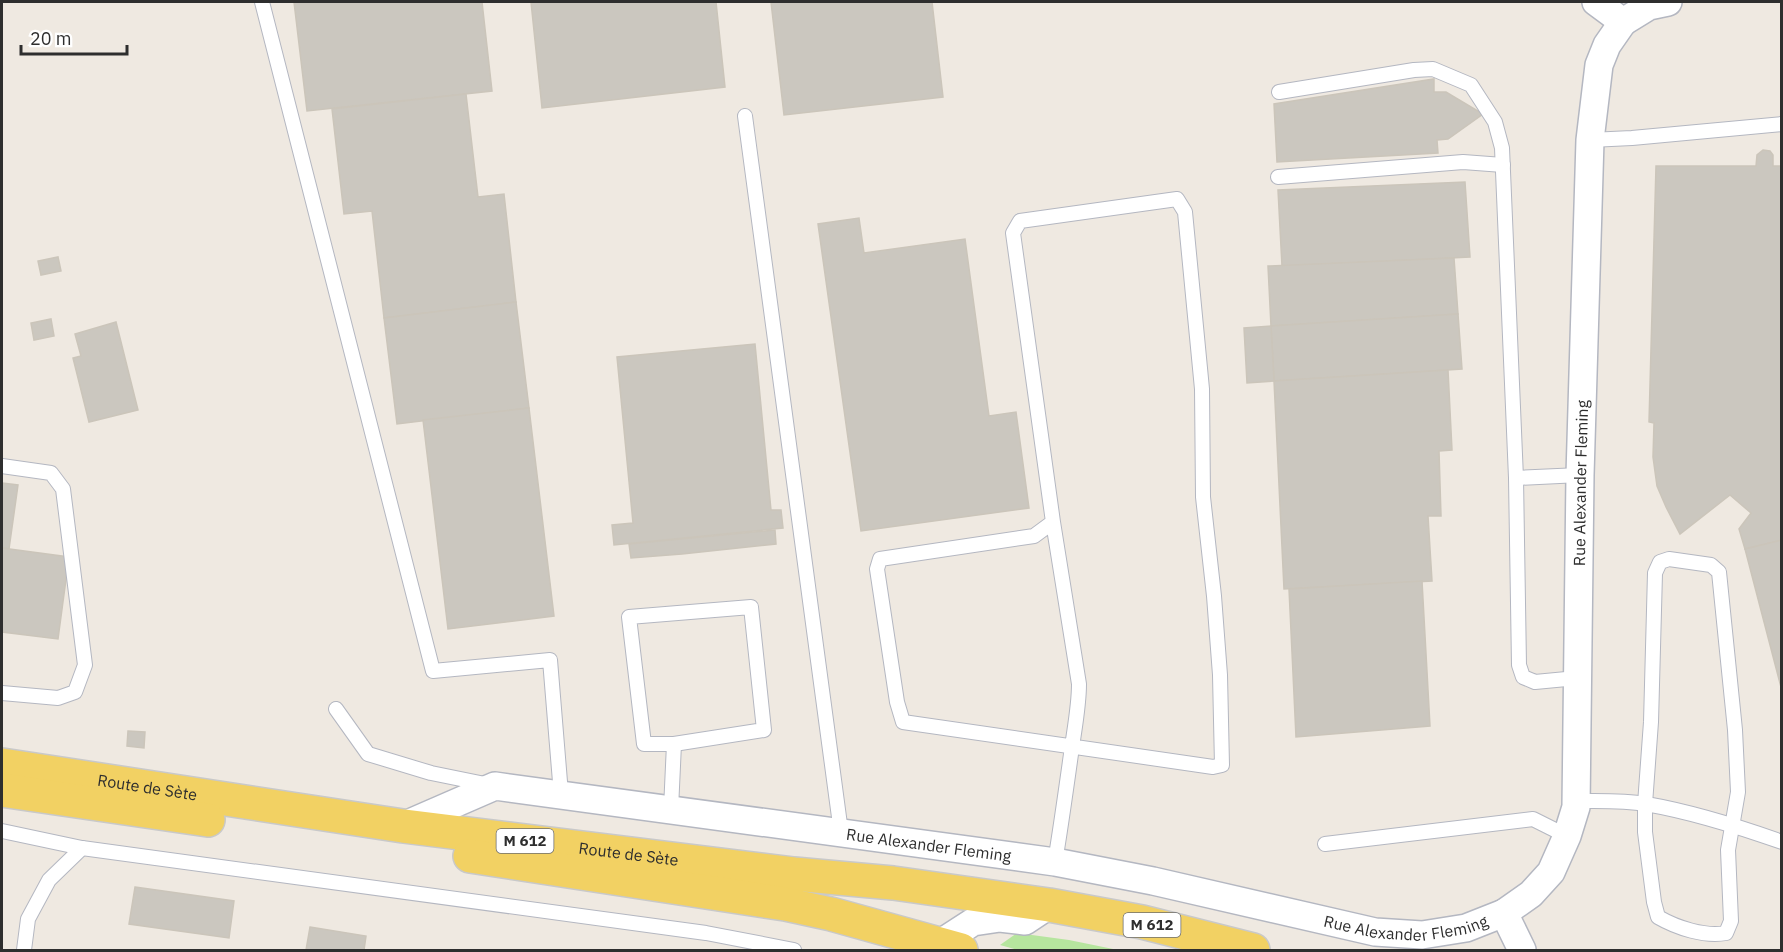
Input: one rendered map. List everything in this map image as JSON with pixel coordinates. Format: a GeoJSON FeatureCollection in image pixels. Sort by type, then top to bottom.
{"type":"FeatureCollection","features":[{"type":"Feature","properties":{"kind":"main road","name":"Route de Sète"},"geometry":{"type":"LineString","coordinates":[[2,765],[403,826],[794,874],[893,883],[1049,905],[1142,922],[1253,951]]}},
{"type":"Feature","properties":{"kind":"main road","name":"Route de Sète"},"geometry":{"type":"LineString","coordinates":[[2,790],[434,851],[785,904],[831,914],[945,948]]}},
{"type":"Feature","properties":{"kind":"street"},"geometry":{"type":"LineString","coordinates":[[1596,2],[1623,12],[1668,2]]}},
{"type":"Feature","properties":{"kind":"street","name":"Rue Alexander Fleming"},"geometry":{"type":"LineString","coordinates":[[495,786],[1055,862],[1153,881],[1375,932],[1422,935],[1466,928],[1504,913],[1531,894],[1551,872],[1567,836],[1576,807],[1580,475],[1590,140],[1599,64],[1623,12]]}},
{"type":"Feature","properties":{"kind":"street"},"geometry":{"type":"LineString","coordinates":[[403,826],[495,786]]}},
{"type":"Feature","properties":{"kind":"street"},"geometry":{"type":"LineString","coordinates":[[945,948],[973,922],[1000,918],[1025,921],[1049,905]]}},
{"type":"Feature","properties":{"kind":"street"},"geometry":{"type":"LineString","coordinates":[[1504,913],[1522,951]]}},
{"type":"Feature","properties":{"kind":"lane"},"geometry":{"type":"LineString","coordinates":[[262,2],[433,670],[550,660],[561,794]]}},
{"type":"Feature","properties":{"kind":"lane"},"geometry":{"type":"LineString","coordinates":[[1279,92],[1414,70],[1433,69],[1471,85],[1495,122],[1502,148],[1503,165],[1516,478],[1519,665],[1523,677],[1534,681],[1577,678]]}},
{"type":"Feature","properties":{"kind":"lane"},"geometry":{"type":"LineString","coordinates":[[745,116],[841,832]]}},
{"type":"Feature","properties":{"kind":"lane"},"geometry":{"type":"LineString","coordinates":[[1590,140],[1782,124]]}},
{"type":"Feature","properties":{"kind":"lane"},"geometry":{"type":"LineString","coordinates":[[1278,177],[1463,162],[1503,165]]}},
{"type":"Feature","properties":{"kind":"lane"},"geometry":{"type":"LineString","coordinates":[[1053,522],[1034,536],[880,560],[877,569],[897,702],[903,722],[1072,747],[1214,767],[1222,765],[1220,675],[1203,497],[1202,389],[1185,212],[1177,199],[1020,221],[1013,234],[1053,522],[1079,684],[1079,697],[1072,747],[1055,862]]}},
{"type":"Feature","properties":{"kind":"lane"},"geometry":{"type":"LineString","coordinates":[[2,466],[51,473],[63,489],[86,665],[75,692],[58,698],[2,693]]}},
{"type":"Feature","properties":{"kind":"lane"},"geometry":{"type":"LineString","coordinates":[[1516,478],[1580,475]]}},
{"type":"Feature","properties":{"kind":"lane"},"geometry":{"type":"LineString","coordinates":[[1669,559],[1711,565],[1719,572],[1735,730],[1738,792],[1733,824],[1728,850],[1731,921],[1726,933],[1712,935],[1667,922],[1658,916],[1654,902],[1645,832],[1645,804],[1652,722],[1655,573],[1660,562],[1669,559]]}},
{"type":"Feature","properties":{"kind":"lane"},"geometry":{"type":"LineString","coordinates":[[751,608],[764,730],[674,744],[644,744],[629,617],[751,608]]}},
{"type":"Feature","properties":{"kind":"lane"},"geometry":{"type":"LineString","coordinates":[[336,709],[368,754],[431,773],[495,786]]}},
{"type":"Feature","properties":{"kind":"lane"},"geometry":{"type":"LineString","coordinates":[[671,809],[674,744]]}},
{"type":"Feature","properties":{"kind":"lane"},"geometry":{"type":"LineString","coordinates":[[1576,801],[1645,804],[1733,824],[1782,842]]}},
{"type":"Feature","properties":{"kind":"lane"},"geometry":{"type":"LineString","coordinates":[[1325,844],[1533,819],[1567,836]]}},
{"type":"Feature","properties":{"kind":"lane"},"geometry":{"type":"LineString","coordinates":[[2,831],[82,848],[706,933],[794,951]]}},
{"type":"Feature","properties":{"kind":"lane"},"geometry":{"type":"LineString","coordinates":[[24,951],[28,919],[49,880],[82,848]]}},
{"type":"Feature","properties":{"kind":"green space"},"geometry":{"type":"Polygon","coordinates":[[[1017,933],[1118,950],[1018,950],[1000,945],[1017,933]]]}},
{"type":"Feature","properties":{"kind":"building"},"geometry":{"type":"Polygon","coordinates":[[[294,2],[482,2],[492,91],[307,111],[294,2]]]}},
{"type":"Feature","properties":{"kind":"building"},"geometry":{"type":"Polygon","coordinates":[[[531,2],[716,2],[725,87],[542,108],[531,2]]]}},
{"type":"Feature","properties":{"kind":"building"},"geometry":{"type":"Polygon","coordinates":[[[771,2],[932,2],[943,97],[784,115],[771,2]]]}},
{"type":"Feature","properties":{"kind":"building"},"geometry":{"type":"Polygon","coordinates":[[[1434,79],[1434,92],[1446,92],[1483,114],[1448,139],[1437,140],[1438,153],[1277,162],[1274,104],[1434,79]]]}},
{"type":"Feature","properties":{"kind":"building"},"geometry":{"type":"Polygon","coordinates":[[[466,94],[478,197],[504,194],[516,302],[384,318],[372,211],[344,214],[332,109],[466,94]]]}},
{"type":"Feature","properties":{"kind":"building"},"geometry":{"type":"Polygon","coordinates":[[[1763,150],[1770,151],[1773,155],[1773,166],[1782,166],[1782,540],[1745,549],[1739,529],[1751,513],[1730,495],[1680,534],[1657,486],[1653,457],[1654,423],[1649,422],[1656,166],[1756,166],[1757,155],[1763,150]]]}},
{"type":"Feature","properties":{"kind":"building"},"geometry":{"type":"Polygon","coordinates":[[[1465,182],[1470,257],[1282,266],[1278,190],[1465,182]]]}},
{"type":"Feature","properties":{"kind":"building"},"geometry":{"type":"Polygon","coordinates":[[[859,218],[864,253],[965,239],[989,416],[1016,412],[1029,508],[861,531],[818,224],[859,218]]]}},
{"type":"Feature","properties":{"kind":"building"},"geometry":{"type":"Polygon","coordinates":[[[58,257],[61,271],[41,275],[38,261],[58,257]]]}},
{"type":"Feature","properties":{"kind":"building"},"geometry":{"type":"Polygon","coordinates":[[[1454,258],[1458,314],[1271,326],[1268,266],[1454,258]]]}},
{"type":"Feature","properties":{"kind":"building"},"geometry":{"type":"Polygon","coordinates":[[[516,302],[529,408],[397,424],[384,318],[516,302]]]}},
{"type":"Feature","properties":{"kind":"building"},"geometry":{"type":"Polygon","coordinates":[[[1458,314],[1462,369],[1274,381],[1271,326],[1458,314]]]}},
{"type":"Feature","properties":{"kind":"building"},"geometry":{"type":"Polygon","coordinates":[[[51,319],[54,336],[34,340],[31,323],[51,319]]]}},
{"type":"Feature","properties":{"kind":"building"},"geometry":{"type":"Polygon","coordinates":[[[116,322],[138,410],[89,422],[73,358],[81,356],[75,334],[116,322]]]}},
{"type":"Feature","properties":{"kind":"building"},"geometry":{"type":"Polygon","coordinates":[[[1271,326],[1274,381],[1247,383],[1244,328],[1271,326]]]}},
{"type":"Feature","properties":{"kind":"building"},"geometry":{"type":"Polygon","coordinates":[[[755,344],[771,510],[781,510],[783,528],[614,545],[612,525],[633,523],[617,357],[755,344]]]}},
{"type":"Feature","properties":{"kind":"building"},"geometry":{"type":"Polygon","coordinates":[[[1448,370],[1452,450],[1439,451],[1441,516],[1428,516],[1432,581],[1284,589],[1274,381],[1448,370]]]}},
{"type":"Feature","properties":{"kind":"building"},"geometry":{"type":"Polygon","coordinates":[[[529,408],[554,616],[448,629],[423,420],[529,408]]]}},
{"type":"Feature","properties":{"kind":"building"},"geometry":{"type":"Polygon","coordinates":[[[2,483],[18,485],[9,549],[2,548],[2,483]]]}},
{"type":"Feature","properties":{"kind":"building"},"geometry":{"type":"Polygon","coordinates":[[[775,530],[776,544],[631,558],[629,544],[775,530]]]}},
{"type":"Feature","properties":{"kind":"building"},"geometry":{"type":"Polygon","coordinates":[[[1782,540],[1782,691],[1745,549],[1782,540]]]}},
{"type":"Feature","properties":{"kind":"building"},"geometry":{"type":"Polygon","coordinates":[[[2,548],[69,557],[58,639],[2,632],[2,548]]]}},
{"type":"Feature","properties":{"kind":"building"},"geometry":{"type":"Polygon","coordinates":[[[1422,581],[1430,726],[1296,737],[1289,589],[1422,581]]]}},
{"type":"Feature","properties":{"kind":"building"},"geometry":{"type":"Polygon","coordinates":[[[128,731],[145,732],[144,748],[127,746],[128,731]]]}},
{"type":"Feature","properties":{"kind":"building"},"geometry":{"type":"Polygon","coordinates":[[[135,887],[234,901],[229,938],[129,924],[135,887]]]}},
{"type":"Feature","properties":{"kind":"building"},"geometry":{"type":"Polygon","coordinates":[[[310,927],[366,936],[364,950],[306,950],[310,927]]]}}]}
